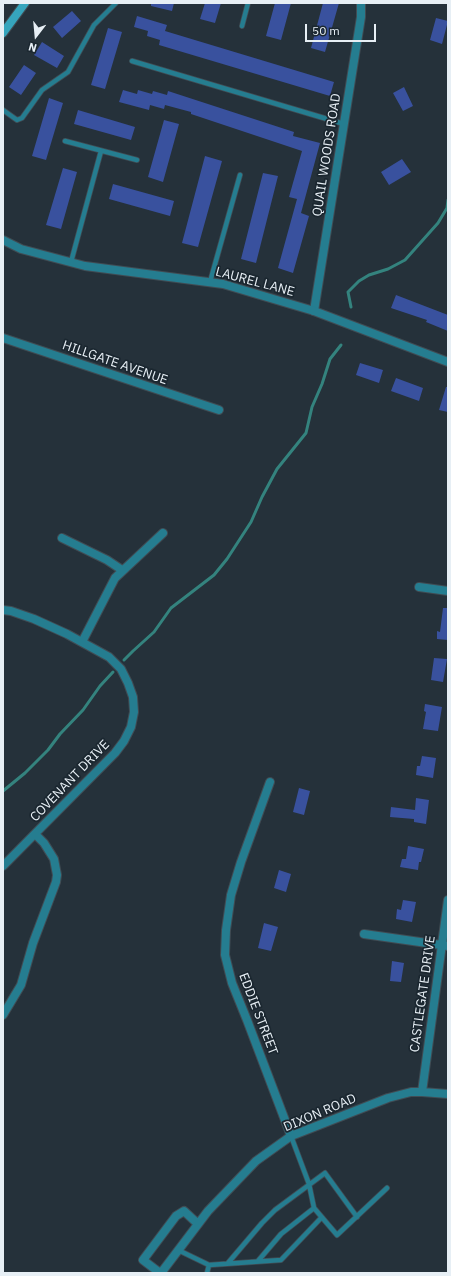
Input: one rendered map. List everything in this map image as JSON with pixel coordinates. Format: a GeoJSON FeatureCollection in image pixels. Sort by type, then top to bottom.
{"type":"FeatureCollection","features":[{"type":"Feature","properties":{"kind":"main road"},"geometry":{"type":"LineString","coordinates":[[3,33],[25,3]]}},
{"type":"Feature","properties":{"kind":"street","name":"QUAIL WOODS ROAD"},"geometry":{"type":"LineString","coordinates":[[314,311],[361,17],[361,3]]}},
{"type":"Feature","properties":{"kind":"street","name":"LAUREL LANE"},"geometry":{"type":"LineString","coordinates":[[3,240],[21,249],[85,266],[223,284],[314,311],[448,362]]}},
{"type":"Feature","properties":{"kind":"street","name":"HILLGATE AVENUE"},"geometry":{"type":"LineString","coordinates":[[3,338],[219,410]]}},
{"type":"Feature","properties":{"kind":"street"},"geometry":{"type":"LineString","coordinates":[[82,642],[115,578],[163,533]]}},
{"type":"Feature","properties":{"kind":"street"},"geometry":{"type":"LineString","coordinates":[[62,538],[108,560],[122,570]]}},
{"type":"Feature","properties":{"kind":"street"},"geometry":{"type":"LineString","coordinates":[[419,587],[448,591]]}},
{"type":"Feature","properties":{"kind":"street","name":"COVENANT DRIVE"},"geometry":{"type":"LineString","coordinates":[[3,610],[34,619],[109,657],[121,669],[128,683],[133,697],[134,712],[131,727],[124,741],[115,753],[3,866]]}},
{"type":"Feature","properties":{"kind":"street","name":"EDDIE STREET"},"geometry":{"type":"LineString","coordinates":[[270,782],[241,862],[231,895],[226,930],[225,955],[232,983],[291,1136]]}},
{"type":"Feature","properties":{"kind":"street"},"geometry":{"type":"LineString","coordinates":[[3,1015],[21,985],[32,943],[56,882],[57,875],[54,859],[44,843],[35,834]]}},
{"type":"Feature","properties":{"kind":"street","name":"CASTLEGATE DRIVE"},"geometry":{"type":"LineString","coordinates":[[422,1092],[445,945],[448,900]]}},
{"type":"Feature","properties":{"kind":"street"},"geometry":{"type":"LineString","coordinates":[[364,934],[445,945]]}},
{"type":"Feature","properties":{"kind":"street","name":"DIXON ROAD"},"geometry":{"type":"LineString","coordinates":[[161,1273],[198,1224],[256,1161],[291,1136],[388,1098],[411,1092],[448,1094]]}},
{"type":"Feature","properties":{"kind":"street"},"geometry":{"type":"LineString","coordinates":[[161,1273],[143,1260],[176,1216],[184,1211],[198,1224]]}},
{"type":"Feature","properties":{"kind":"lane"},"geometry":{"type":"LineString","coordinates":[[3,110],[17,120],[22,118],[42,90],[68,72],[94,25],[116,3]]}},
{"type":"Feature","properties":{"kind":"lane"},"geometry":{"type":"LineString","coordinates":[[242,26],[248,3]]}},
{"type":"Feature","properties":{"kind":"lane"},"geometry":{"type":"LineString","coordinates":[[132,61],[344,124]]}},
{"type":"Feature","properties":{"kind":"lane"},"geometry":{"type":"LineString","coordinates":[[65,141],[137,160]]}},
{"type":"Feature","properties":{"kind":"lane"},"geometry":{"type":"LineString","coordinates":[[71,262],[101,151]]}},
{"type":"Feature","properties":{"kind":"lane"},"geometry":{"type":"LineString","coordinates":[[210,282],[240,175]]}},
{"type":"Feature","properties":{"kind":"lane"},"geometry":{"type":"LineString","coordinates":[[291,1136],[309,1184],[314,1208],[321,1218],[338,1235],[387,1188]]}},
{"type":"Feature","properties":{"kind":"lane"},"geometry":{"type":"LineString","coordinates":[[228,1263],[267,1219],[309,1184],[325,1173],[357,1217]]}},
{"type":"Feature","properties":{"kind":"lane"},"geometry":{"type":"LineString","coordinates":[[258,1261],[281,1234],[314,1208]]}},
{"type":"Feature","properties":{"kind":"lane"},"geometry":{"type":"LineString","coordinates":[[178,1250],[209,1265],[281,1260],[321,1218]]}},
{"type":"Feature","properties":{"kind":"lane"},"geometry":{"type":"LineString","coordinates":[[207,1273],[209,1265]]}},
{"type":"Feature","properties":{"kind":"building"},"geometry":{"type":"Polygon","coordinates":[[[151,3],[174,3],[172,11],[151,6],[151,3]]]}},
{"type":"Feature","properties":{"kind":"building"},"geometry":{"type":"Polygon","coordinates":[[[205,3],[221,3],[215,23],[200,19],[205,3]]]}},
{"type":"Feature","properties":{"kind":"building"},"geometry":{"type":"Polygon","coordinates":[[[275,3],[291,3],[281,40],[266,36],[275,3]]]}},
{"type":"Feature","properties":{"kind":"building"},"geometry":{"type":"Polygon","coordinates":[[[323,3],[339,3],[325,52],[311,48],[323,3]]]}},
{"type":"Feature","properties":{"kind":"building"},"geometry":{"type":"Polygon","coordinates":[[[72,11],[81,21],[62,38],[53,27],[72,11]]]}},
{"type":"Feature","properties":{"kind":"building"},"geometry":{"type":"Polygon","coordinates":[[[137,16],[167,25],[165,31],[334,82],[330,96],[159,45],[160,40],[147,36],[148,31],[134,27],[137,16]]]}},
{"type":"Feature","properties":{"kind":"building"},"geometry":{"type":"Polygon","coordinates":[[[436,18],[448,21],[442,44],[430,40],[436,18]]]}},
{"type":"Feature","properties":{"kind":"building"},"geometry":{"type":"Polygon","coordinates":[[[108,28],[122,32],[105,89],[91,85],[108,28]]]}},
{"type":"Feature","properties":{"kind":"building"},"geometry":{"type":"Polygon","coordinates":[[[42,42],[64,56],[57,68],[34,55],[42,42]]]}},
{"type":"Feature","properties":{"kind":"building"},"geometry":{"type":"Polygon","coordinates":[[[24,65],[36,73],[21,95],[9,87],[24,65]]]}},
{"type":"Feature","properties":{"kind":"building"},"geometry":{"type":"Polygon","coordinates":[[[404,87],[413,106],[403,111],[393,93],[404,87]]]}},
{"type":"Feature","properties":{"kind":"building"},"geometry":{"type":"Polygon","coordinates":[[[123,90],[137,94],[138,90],[152,94],[153,91],[167,95],[168,91],[294,132],[293,136],[320,143],[301,213],[309,216],[293,273],[278,268],[297,199],[289,197],[302,151],[191,114],[191,112],[165,105],[164,109],[150,105],[149,110],[119,102],[123,90]]]}},
{"type":"Feature","properties":{"kind":"building"},"geometry":{"type":"Polygon","coordinates":[[[49,98],[63,103],[46,160],[32,156],[49,98]]]}},
{"type":"Feature","properties":{"kind":"building"},"geometry":{"type":"Polygon","coordinates":[[[78,110],[135,127],[131,140],[74,124],[78,110]]]}},
{"type":"Feature","properties":{"kind":"building"},"geometry":{"type":"Polygon","coordinates":[[[164,120],[179,124],[163,182],[148,177],[164,120]]]}},
{"type":"Feature","properties":{"kind":"building"},"geometry":{"type":"Polygon","coordinates":[[[205,156],[222,161],[198,247],[182,243],[205,156]]]}},
{"type":"Feature","properties":{"kind":"building"},"geometry":{"type":"Polygon","coordinates":[[[402,159],[411,172],[389,185],[381,172],[402,159]]]}},
{"type":"Feature","properties":{"kind":"building"},"geometry":{"type":"Polygon","coordinates":[[[63,168],[77,172],[61,229],[46,225],[63,168]]]}},
{"type":"Feature","properties":{"kind":"building"},"geometry":{"type":"Polygon","coordinates":[[[263,173],[278,176],[256,263],[241,259],[263,173]]]}},
{"type":"Feature","properties":{"kind":"building"},"geometry":{"type":"Polygon","coordinates":[[[113,184],[174,201],[170,216],[109,199],[113,184]]]}},
{"type":"Feature","properties":{"kind":"building"},"geometry":{"type":"Polygon","coordinates":[[[396,295],[448,315],[448,331],[426,322],[427,320],[391,308],[396,295]]]}},
{"type":"Feature","properties":{"kind":"building"},"geometry":{"type":"Polygon","coordinates":[[[360,363],[383,370],[379,383],[356,375],[360,363]]]}},
{"type":"Feature","properties":{"kind":"building"},"geometry":{"type":"Polygon","coordinates":[[[396,378],[423,388],[419,401],[391,391],[396,378]]]}},
{"type":"Feature","properties":{"kind":"building"},"geometry":{"type":"Polygon","coordinates":[[[446,387],[448,387],[448,412],[439,410],[446,387]]]}},
{"type":"Feature","properties":{"kind":"building"},"geometry":{"type":"Polygon","coordinates":[[[443,608],[448,608],[448,640],[437,639],[437,631],[440,632],[443,608]]]}},
{"type":"Feature","properties":{"kind":"building"},"geometry":{"type":"Polygon","coordinates":[[[434,658],[447,659],[443,682],[431,680],[434,658]]]}},
{"type":"Feature","properties":{"kind":"building"},"geometry":{"type":"Polygon","coordinates":[[[425,704],[442,707],[438,731],[423,729],[426,712],[424,711],[425,704]]]}},
{"type":"Feature","properties":{"kind":"building"},"geometry":{"type":"Polygon","coordinates":[[[422,756],[436,758],[433,778],[416,775],[417,766],[420,766],[422,756]]]}},
{"type":"Feature","properties":{"kind":"building"},"geometry":{"type":"Polygon","coordinates":[[[299,788],[310,791],[304,815],[293,812],[299,788]]]}},
{"type":"Feature","properties":{"kind":"building"},"geometry":{"type":"Polygon","coordinates":[[[416,798],[429,800],[426,824],[414,822],[414,819],[390,817],[391,807],[415,810],[416,798]]]}},
{"type":"Feature","properties":{"kind":"building"},"geometry":{"type":"Polygon","coordinates":[[[408,846],[424,849],[421,862],[419,862],[418,870],[400,867],[402,859],[406,859],[408,846]]]}},
{"type":"Feature","properties":{"kind":"building"},"geometry":{"type":"Polygon","coordinates":[[[279,870],[291,874],[286,892],[274,888],[279,870]]]}},
{"type":"Feature","properties":{"kind":"building"},"geometry":{"type":"Polygon","coordinates":[[[403,900],[416,902],[412,922],[396,919],[397,909],[401,910],[403,900]]]}},
{"type":"Feature","properties":{"kind":"building"},"geometry":{"type":"Polygon","coordinates":[[[264,923],[278,927],[271,951],[258,948],[264,923]]]}},
{"type":"Feature","properties":{"kind":"building"},"geometry":{"type":"Polygon","coordinates":[[[392,961],[404,963],[401,982],[390,981],[392,961]]]}},
{"type":"Feature","properties":{"kind":"waterway"},"geometry":{"type":"LineString","coordinates":[[351,307],[348,292],[359,281],[369,275],[388,269],[405,260],[438,223],[447,208],[448,200]]}},
{"type":"Feature","properties":{"kind":"waterway"},"geometry":{"type":"LineString","coordinates":[[124,660],[154,632],[171,608],[214,575],[227,559],[251,522],[277,469],[306,433],[312,407],[322,384],[330,359],[341,345]]}},
{"type":"Feature","properties":{"kind":"waterway"},"geometry":{"type":"LineString","coordinates":[[3,791],[25,773],[48,750],[60,734],[83,710],[100,686],[113,672]]}}]}
